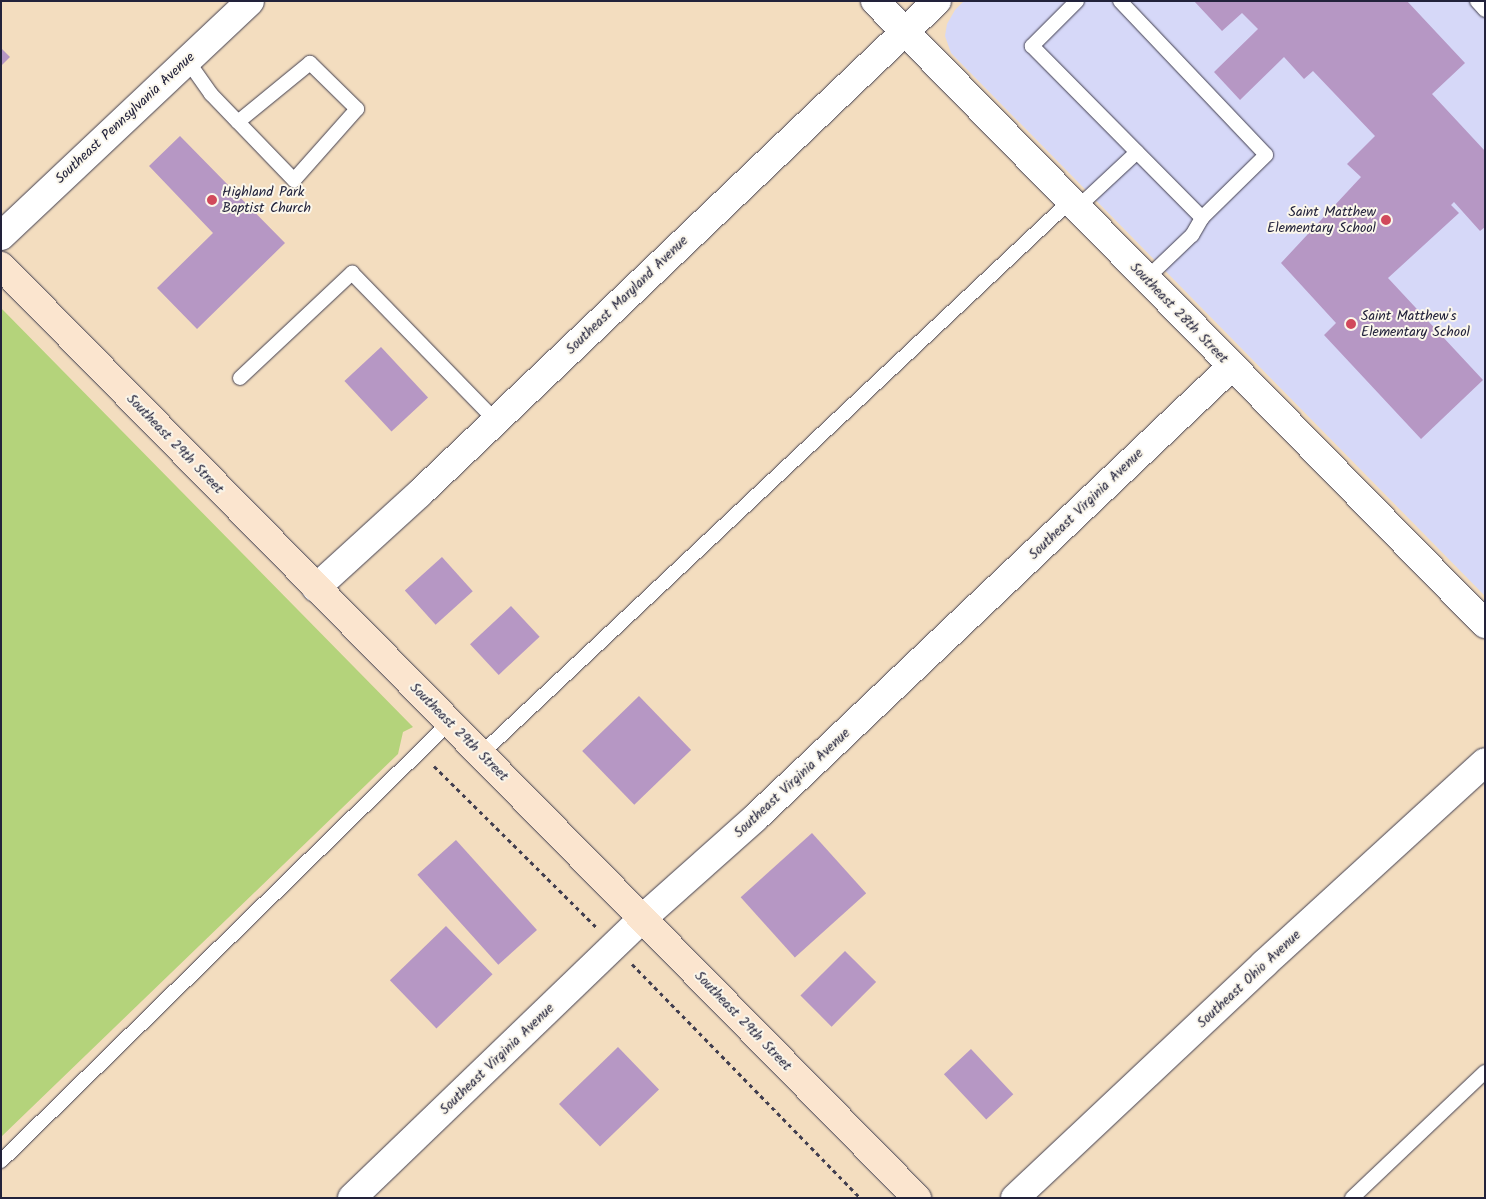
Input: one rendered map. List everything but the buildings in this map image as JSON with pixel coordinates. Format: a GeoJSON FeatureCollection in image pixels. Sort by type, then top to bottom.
{"type":"FeatureCollection","features":[{"type":"Feature","properties":{"kind":"main road","name":"Southeast 29th Street"},"geometry":{"type":"LineString","coordinates":[[1,266],[917,1198]]}},
{"type":"Feature","properties":{"kind":"street","name":"Southeast Pennsylvania Avenue"},"geometry":{"type":"LineString","coordinates":[[1,236],[250,1]]}},
{"type":"Feature","properties":{"kind":"street","name":"Southeast 28th Street"},"geometry":{"type":"LineString","coordinates":[[874,1],[1485,624]]}},
{"type":"Feature","properties":{"kind":"street","name":"Southeast Maryland Avenue"},"geometry":{"type":"LineString","coordinates":[[316,588],[937,1]]}},
{"type":"Feature","properties":{"kind":"street","name":"Southeast Virginia Avenue"},"geometry":{"type":"LineString","coordinates":[[352,1198],[643,918],[754,819],[1231,366]]}},
{"type":"Feature","properties":{"kind":"street","name":"Southeast Ohio Avenue"},"geometry":{"type":"LineString","coordinates":[[1015,1198],[1264,964],[1485,762]]}},
{"type":"Feature","properties":{"kind":"lane"},"geometry":{"type":"LineString","coordinates":[[1078,1],[1032,46],[1202,218]]}},
{"type":"Feature","properties":{"kind":"lane"},"geometry":{"type":"LineString","coordinates":[[1120,1],[1266,155],[1202,218],[1192,234],[1146,279]]}},
{"type":"Feature","properties":{"kind":"lane"},"geometry":{"type":"LineString","coordinates":[[1476,1],[1485,10]]}},
{"type":"Feature","properties":{"kind":"lane"},"geometry":{"type":"LineString","coordinates":[[187,60],[211,94],[238,122],[294,180],[357,109],[310,63],[238,122]]}},
{"type":"Feature","properties":{"kind":"lane"},"geometry":{"type":"LineString","coordinates":[[481,754],[1074,205],[1137,152]]}},
{"type":"Feature","properties":{"kind":"lane"},"geometry":{"type":"LineString","coordinates":[[240,378],[352,273],[495,420]]}},
{"type":"Feature","properties":{"kind":"lane"},"geometry":{"type":"LineString","coordinates":[[1,1160],[450,722]]}},
{"type":"Feature","properties":{"kind":"lane"},"geometry":{"type":"LineString","coordinates":[[1352,1198],[1485,1072]]}},
{"type":"Feature","properties":{"kind":"path"},"geometry":{"type":"LineString","coordinates":[[419,752],[615,946],[860,1198]]}},
{"type":"Feature","properties":{"kind":"shaded area","name":"Saint Matthew's Elementary School"},"geometry":{"type":"Polygon","coordinates":[[[964,1],[1485,1],[1485,596],[951,53],[945,36],[947,24],[955,10],[964,1]]]}},
{"type":"Feature","properties":{"kind":"green space"},"geometry":{"type":"Polygon","coordinates":[[[1,308],[413,727],[403,732],[398,754],[1,1137],[1,308]]]}},
{"type":"Feature","properties":{"kind":"place","name":"Highland Park Baptist Church"},"geometry":{"type":"Point","coordinates":[212,200]}},
{"type":"Feature","properties":{"kind":"place","name":"Saint Matthew Elementary School"},"geometry":{"type":"Point","coordinates":[1386,220]}},
{"type":"Feature","properties":{"kind":"place","name":"Saint Matthew's Elementary School"},"geometry":{"type":"Point","coordinates":[1351,324]}}]}
